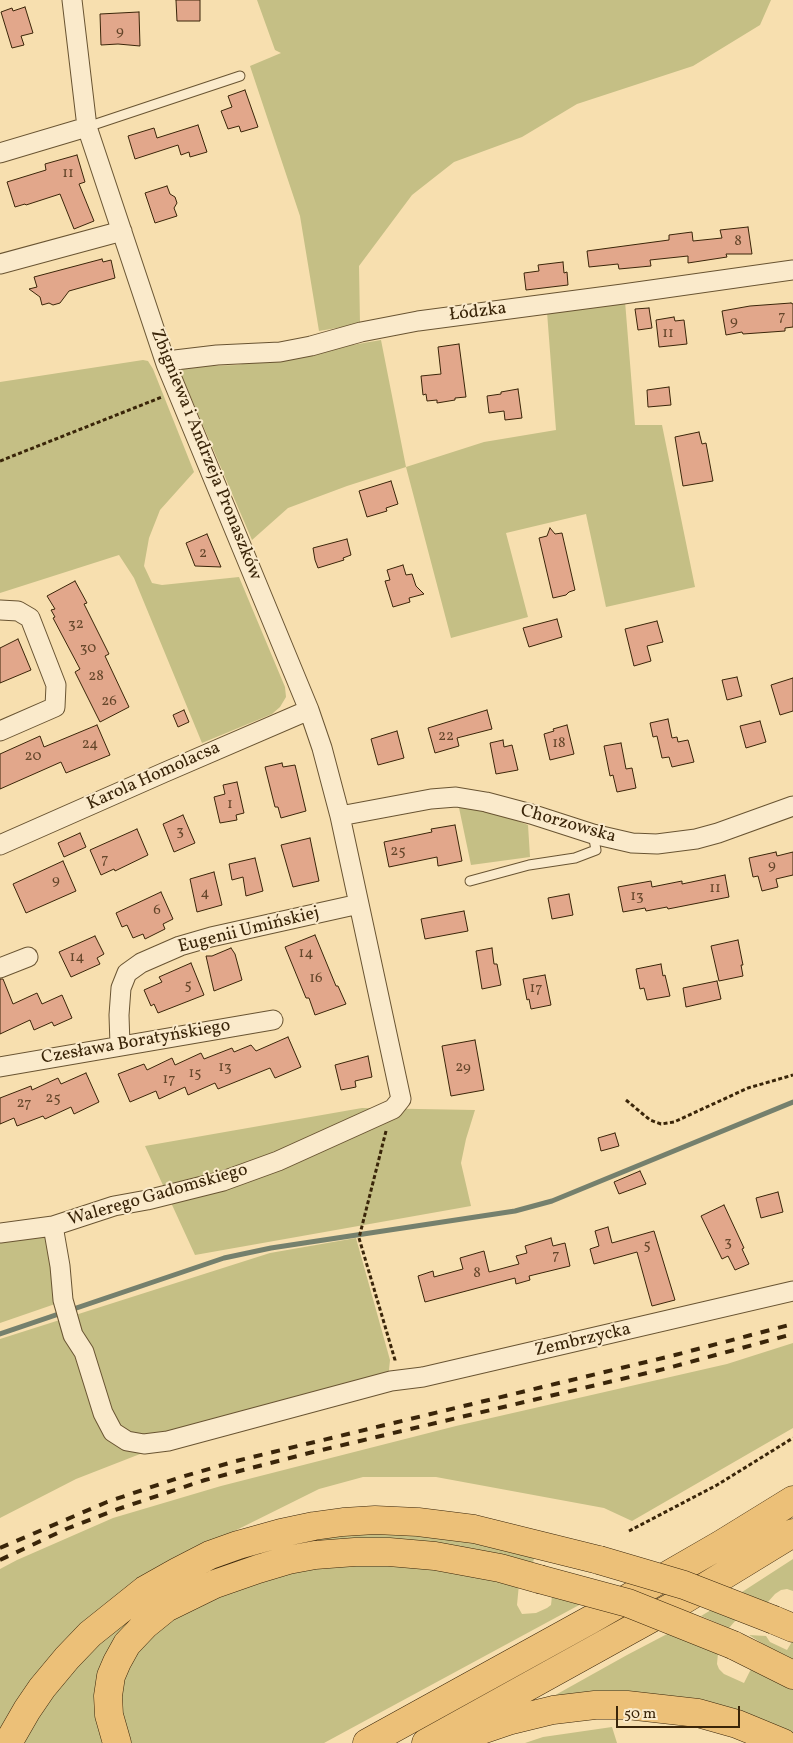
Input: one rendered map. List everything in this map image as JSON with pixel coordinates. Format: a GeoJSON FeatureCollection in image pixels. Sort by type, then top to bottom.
{"type":"FeatureCollection","features":[{"type":"Feature","properties":{"kind":"highway"},"geometry":{"type":"LineString","coordinates":[[366,1743],[590,1620],[720,1545],[793,1500]]}},
{"type":"Feature","properties":{"kind":"highway"},"geometry":{"type":"LineString","coordinates":[[8,1743],[42,1688],[67,1658],[90,1634],[145,1590],[210,1555],[238,1545],[314,1526],[375,1520],[418,1522],[474,1529],[599,1560],[684,1585],[784,1624]]}},
{"type":"Feature","properties":{"kind":"highway"},"geometry":{"type":"LineString","coordinates":[[426,1743],[677,1604],[793,1533]]}},
{"type":"Feature","properties":{"kind":"highway"},"geometry":{"type":"LineString","coordinates":[[117,1743],[109,1715],[108,1696],[111,1676],[127,1644],[139,1632],[166,1608],[215,1584],[288,1560],[315,1555],[389,1552],[435,1556],[500,1568],[628,1603],[733,1645],[793,1675]]}},
{"type":"Feature","properties":{"kind":"highway"},"geometry":{"type":"LineString","coordinates":[[444,1743],[508,1722],[553,1710],[595,1705],[627,1705],[698,1713],[737,1724],[783,1743]]}},
{"type":"Feature","properties":{"kind":"street","name":"Zbigniewa i Andrzeja Pronaszków"},"geometry":{"type":"LineString","coordinates":[[72,0],[87,127],[166,364],[309,710],[322,748],[340,816],[358,904]]}},
{"type":"Feature","properties":{"kind":"street"},"geometry":{"type":"LineString","coordinates":[[0,153],[87,127]]}},
{"type":"Feature","properties":{"kind":"street"},"geometry":{"type":"LineString","coordinates":[[0,264],[122,231]]}},
{"type":"Feature","properties":{"kind":"street","name":"Łódzka"},"geometry":{"type":"LineString","coordinates":[[166,364],[175,360],[217,355],[280,352],[311,346],[361,332],[418,321],[793,270]]}},
{"type":"Feature","properties":{"kind":"street"},"geometry":{"type":"LineString","coordinates":[[0,610],[18,611],[30,618],[56,685],[55,706],[0,731]]}},
{"type":"Feature","properties":{"kind":"street","name":"Karola Homolacsa"},"geometry":{"type":"LineString","coordinates":[[0,846],[309,710]]}},
{"type":"Feature","properties":{"kind":"street","name":"Chorzowska"},"geometry":{"type":"LineString","coordinates":[[340,816],[431,799],[456,797],[486,802],[593,834],[632,843],[672,843],[718,833],[793,806]]}},
{"type":"Feature","properties":{"kind":"street"},"geometry":{"type":"LineString","coordinates":[[358,904],[401,1099],[394,1109]]}},
{"type":"Feature","properties":{"kind":"street","name":"Eugenii Umińskiej"},"geometry":{"type":"LineString","coordinates":[[120,1045],[119,1015],[121,988],[127,973],[141,963],[180,946],[211,937],[358,904]]}},
{"type":"Feature","properties":{"kind":"street"},"geometry":{"type":"LineString","coordinates":[[0,968],[28,957]]}},
{"type":"Feature","properties":{"kind":"street","name":"Czesława Boratyńskiego"},"geometry":{"type":"LineString","coordinates":[[0,1067],[273,1020]]}},
{"type":"Feature","properties":{"kind":"street","name":"Walerego Gadomskiego"},"geometry":{"type":"LineString","coordinates":[[0,1233],[53,1226],[114,1206],[223,1181],[278,1161],[394,1109]]}},
{"type":"Feature","properties":{"kind":"street","name":"Zembrzycka"},"geometry":{"type":"LineString","coordinates":[[53,1226],[60,1266],[63,1300],[68,1320],[73,1335],[84,1352],[103,1413],[113,1432],[126,1441],[144,1444],[168,1441],[391,1381],[443,1373],[793,1291]]}},
{"type":"Feature","properties":{"kind":"lane"},"geometry":{"type":"LineString","coordinates":[[87,127],[240,76]]}},
{"type":"Feature","properties":{"kind":"lane"},"geometry":{"type":"LineString","coordinates":[[470,881],[529,865],[575,858],[596,850],[593,834]]}},
{"type":"Feature","properties":{"kind":"path"},"geometry":{"type":"LineString","coordinates":[[0,461],[167,396]]}},
{"type":"Feature","properties":{"kind":"path"},"geometry":{"type":"LineString","coordinates":[[626,1100],[650,1120],[661,1124],[674,1122],[748,1088],[793,1075]]}},
{"type":"Feature","properties":{"kind":"path"},"geometry":{"type":"LineString","coordinates":[[391,1381],[395,1360],[359,1238],[381,1144],[394,1109]]}},
{"type":"Feature","properties":{"kind":"path"},"geometry":{"type":"LineString","coordinates":[[629,1531],[717,1485],[793,1438]]}},
{"type":"Feature","properties":{"kind":"shaded area"},"geometry":{"type":"Polygon","coordinates":[[[257,0],[771,0],[760,25],[693,66],[577,104],[522,137],[454,162],[412,195],[359,266],[360,324],[319,331],[300,216],[250,66],[281,53],[275,50],[257,0]]]}},
{"type":"Feature","properties":{"kind":"shaded area"},"geometry":{"type":"Polygon","coordinates":[[[625,301],[635,425],[662,425],[695,587],[606,607],[586,514],[506,533],[528,617],[451,638],[406,467],[484,442],[556,430],[547,312],[625,301]]]}},
{"type":"Feature","properties":{"kind":"shaded area"},"geometry":{"type":"Polygon","coordinates":[[[381,340],[406,467],[288,508],[252,540],[178,367],[237,365],[381,340]]]}},
{"type":"Feature","properties":{"kind":"shaded area"},"geometry":{"type":"Polygon","coordinates":[[[143,360],[148,361],[153,369],[194,472],[160,510],[149,538],[144,566],[152,583],[162,585],[239,577],[285,687],[286,697],[280,707],[272,714],[202,743],[134,578],[119,555],[0,593],[0,382],[143,360]]]}},
{"type":"Feature","properties":{"kind":"shaded area"},"geometry":{"type":"Polygon","coordinates":[[[458,803],[486,808],[528,825],[530,857],[471,865],[458,803]]]}},
{"type":"Feature","properties":{"kind":"shaded area"},"geometry":{"type":"Polygon","coordinates":[[[362,1108],[475,1110],[461,1163],[471,1206],[195,1255],[145,1146],[362,1108]]]}},
{"type":"Feature","properties":{"kind":"shaded area"},"geometry":{"type":"Polygon","coordinates":[[[46,1231],[58,1303],[0,1323],[0,1238],[46,1231]]]}},
{"type":"Feature","properties":{"kind":"shaded area"},"geometry":{"type":"Polygon","coordinates":[[[356,1238],[390,1360],[388,1380],[158,1447],[76,1479],[0,1518],[0,1339],[270,1253],[356,1238]]]}},
{"type":"Feature","properties":{"kind":"shaded area"},"geometry":{"type":"Polygon","coordinates":[[[793,1343],[793,1428],[632,1521],[604,1508],[436,1477],[363,1477],[319,1489],[170,1563],[0,1729],[0,1569],[17,1560],[113,1518],[221,1486],[456,1426],[727,1364],[793,1343]]]}},
{"type":"Feature","properties":{"kind":"shaded area"},"geometry":{"type":"Polygon","coordinates":[[[328,1532],[447,1536],[535,1554],[532,1567],[370,1543],[134,1619],[105,1743],[19,1743],[62,1679],[114,1626],[201,1569],[328,1532]]]}},
{"type":"Feature","properties":{"kind":"shaded area"},"geometry":{"type":"Polygon","coordinates":[[[793,1559],[793,1591],[781,1590],[767,1603],[742,1592],[793,1559]]]}},
{"type":"Feature","properties":{"kind":"shaded area"},"geometry":{"type":"Polygon","coordinates":[[[366,1563],[402,1564],[519,1584],[517,1605],[522,1614],[536,1613],[547,1608],[551,1605],[552,1596],[581,1604],[324,1743],[129,1743],[122,1727],[119,1689],[134,1651],[165,1622],[240,1587],[309,1568],[366,1563]]]}},
{"type":"Feature","properties":{"kind":"shaded area"},"geometry":{"type":"Polygon","coordinates":[[[711,1610],[736,1620],[729,1628],[701,1616],[711,1610]]]}},
{"type":"Feature","properties":{"kind":"shaded area"},"geometry":{"type":"Polygon","coordinates":[[[669,1633],[718,1653],[717,1664],[719,1669],[724,1674],[744,1683],[753,1665],[793,1687],[793,1735],[550,1698],[669,1633]]]}},
{"type":"Feature","properties":{"kind":"shaded area"},"geometry":{"type":"Polygon","coordinates":[[[749,1635],[766,1636],[770,1642],[787,1650],[793,1640],[793,1663],[749,1635]]]}},
{"type":"Feature","properties":{"kind":"shaded area"},"geometry":{"type":"Polygon","coordinates":[[[612,1727],[617,1743],[525,1743],[543,1737],[612,1727]]]}},
{"type":"Feature","properties":{"kind":"building"},"geometry":{"type":"Polygon","coordinates":[[[176,0],[200,0],[200,21],[177,21],[176,0]]]}},
{"type":"Feature","properties":{"kind":"building"},"geometry":{"type":"Polygon","coordinates":[[[25,7],[33,33],[21,36],[24,45],[12,48],[1,12],[12,8],[13,11],[25,7]]]}},
{"type":"Feature","properties":{"kind":"building"},"geometry":{"type":"Polygon","coordinates":[[[139,12],[140,46],[101,45],[100,14],[139,12]]]}},
{"type":"Feature","properties":{"kind":"building"},"geometry":{"type":"Polygon","coordinates":[[[245,90],[258,127],[241,132],[239,126],[228,129],[221,111],[232,107],[228,96],[245,90]]]}},
{"type":"Feature","properties":{"kind":"building"},"geometry":{"type":"Polygon","coordinates":[[[198,125],[207,152],[190,157],[189,152],[181,155],[178,145],[135,159],[128,136],[154,128],[157,138],[198,125]]]}},
{"type":"Feature","properties":{"kind":"building"},"geometry":{"type":"Polygon","coordinates":[[[77,155],[85,182],[79,184],[94,221],[74,229],[60,194],[15,207],[7,182],[46,170],[45,164],[77,155]]]}},
{"type":"Feature","properties":{"kind":"building"},"geometry":{"type":"Polygon","coordinates":[[[167,186],[177,203],[174,208],[177,216],[155,223],[145,193],[167,186]]]}},
{"type":"Feature","properties":{"kind":"building"},"geometry":{"type":"Polygon","coordinates":[[[748,227],[752,254],[726,254],[727,257],[688,263],[688,256],[650,260],[651,266],[619,269],[618,264],[589,267],[587,251],[669,240],[669,235],[692,232],[693,241],[722,238],[720,230],[748,227]]]}},
{"type":"Feature","properties":{"kind":"building"},"geometry":{"type":"Polygon","coordinates":[[[102,259],[103,262],[111,260],[115,278],[69,291],[60,303],[42,305],[40,297],[29,289],[37,287],[34,277],[102,259]]]}},
{"type":"Feature","properties":{"kind":"building"},"geometry":{"type":"Polygon","coordinates":[[[563,262],[564,273],[567,272],[568,285],[526,290],[524,273],[539,271],[538,265],[563,262]]]}},
{"type":"Feature","properties":{"kind":"building"},"geometry":{"type":"Polygon","coordinates":[[[793,304],[793,327],[785,328],[785,331],[743,334],[742,332],[726,335],[722,311],[750,306],[793,304]]]}},
{"type":"Feature","properties":{"kind":"building"},"geometry":{"type":"Polygon","coordinates":[[[649,308],[652,328],[638,330],[635,309],[649,308]]]}},
{"type":"Feature","properties":{"kind":"building"},"geometry":{"type":"Polygon","coordinates":[[[674,317],[675,321],[684,320],[687,344],[659,347],[656,320],[674,317]]]}},
{"type":"Feature","properties":{"kind":"building"},"geometry":{"type":"Polygon","coordinates":[[[459,344],[466,397],[437,403],[437,400],[427,401],[426,394],[423,395],[421,376],[441,374],[438,347],[459,344]]]}},
{"type":"Feature","properties":{"kind":"building"},"geometry":{"type":"Polygon","coordinates":[[[669,387],[671,405],[648,407],[647,390],[669,387]]]}},
{"type":"Feature","properties":{"kind":"building"},"geometry":{"type":"Polygon","coordinates":[[[518,389],[522,418],[505,420],[504,411],[489,413],[487,396],[518,389]]]}},
{"type":"Feature","properties":{"kind":"building"},"geometry":{"type":"Polygon","coordinates":[[[699,432],[702,444],[706,443],[713,481],[683,486],[675,437],[699,432]]]}},
{"type":"Feature","properties":{"kind":"building"},"geometry":{"type":"Polygon","coordinates":[[[391,481],[398,504],[386,508],[387,511],[367,517],[359,491],[391,481]]]}},
{"type":"Feature","properties":{"kind":"building"},"geometry":{"type":"Polygon","coordinates":[[[550,528],[555,534],[562,533],[575,590],[566,595],[553,598],[539,538],[547,536],[550,528]]]}},
{"type":"Feature","properties":{"kind":"building"},"geometry":{"type":"Polygon","coordinates":[[[207,534],[221,567],[195,566],[186,543],[207,534]]]}},
{"type":"Feature","properties":{"kind":"building"},"geometry":{"type":"Polygon","coordinates":[[[347,539],[351,555],[343,558],[344,560],[318,568],[313,548],[347,539]]]}},
{"type":"Feature","properties":{"kind":"building"},"geometry":{"type":"Polygon","coordinates":[[[403,565],[406,575],[412,574],[416,586],[424,594],[409,598],[410,602],[393,607],[385,581],[390,580],[387,570],[403,565]]]}},
{"type":"Feature","properties":{"kind":"building"},"geometry":{"type":"Polygon","coordinates":[[[75,581],[87,603],[84,604],[109,654],[105,656],[129,707],[100,722],[75,672],[80,669],[53,618],[55,617],[51,610],[55,609],[47,596],[75,581]]]}},
{"type":"Feature","properties":{"kind":"building"},"geometry":{"type":"Polygon","coordinates":[[[557,619],[562,637],[529,647],[523,628],[557,619]]]}},
{"type":"Feature","properties":{"kind":"building"},"geometry":{"type":"Polygon","coordinates":[[[657,621],[663,642],[647,646],[651,661],[634,666],[625,629],[657,621]]]}},
{"type":"Feature","properties":{"kind":"building"},"geometry":{"type":"Polygon","coordinates":[[[18,639],[31,670],[0,683],[0,648],[18,639]]]}},
{"type":"Feature","properties":{"kind":"building"},"geometry":{"type":"Polygon","coordinates":[[[737,677],[742,696],[727,700],[722,680],[737,677]]]}},
{"type":"Feature","properties":{"kind":"building"},"geometry":{"type":"Polygon","coordinates":[[[793,678],[793,711],[780,715],[771,685],[793,678]]]}},
{"type":"Feature","properties":{"kind":"building"},"geometry":{"type":"Polygon","coordinates":[[[184,710],[189,722],[178,727],[173,715],[184,710]]]}},
{"type":"Feature","properties":{"kind":"building"},"geometry":{"type":"Polygon","coordinates":[[[487,710],[492,729],[457,738],[459,746],[435,753],[428,728],[487,710]]]}},
{"type":"Feature","properties":{"kind":"building"},"geometry":{"type":"Polygon","coordinates":[[[668,719],[672,738],[677,737],[678,742],[688,740],[694,762],[672,767],[669,757],[662,758],[657,736],[653,737],[650,723],[668,719]]]}},
{"type":"Feature","properties":{"kind":"building"},"geometry":{"type":"Polygon","coordinates":[[[760,721],[766,742],[746,748],[740,726],[760,721]]]}},
{"type":"Feature","properties":{"kind":"building"},"geometry":{"type":"Polygon","coordinates":[[[97,725],[110,755],[66,773],[61,762],[0,789],[0,754],[40,736],[44,747],[97,725]]]}},
{"type":"Feature","properties":{"kind":"building"},"geometry":{"type":"Polygon","coordinates":[[[567,725],[574,754],[550,760],[544,734],[567,725]]]}},
{"type":"Feature","properties":{"kind":"building"},"geometry":{"type":"Polygon","coordinates":[[[397,731],[404,758],[378,765],[371,739],[397,731]]]}},
{"type":"Feature","properties":{"kind":"building"},"geometry":{"type":"Polygon","coordinates":[[[503,740],[504,747],[512,745],[518,770],[496,774],[490,743],[503,740]]]}},
{"type":"Feature","properties":{"kind":"building"},"geometry":{"type":"Polygon","coordinates":[[[621,743],[626,769],[632,768],[636,788],[617,792],[613,775],[610,776],[604,746],[621,743]]]}},
{"type":"Feature","properties":{"kind":"building"},"geometry":{"type":"Polygon","coordinates":[[[282,763],[283,767],[295,765],[306,811],[281,818],[278,807],[275,807],[265,767],[282,763]]]}},
{"type":"Feature","properties":{"kind":"building"},"geometry":{"type":"Polygon","coordinates":[[[237,782],[244,813],[236,815],[237,820],[220,823],[214,797],[225,794],[223,785],[237,782]]]}},
{"type":"Feature","properties":{"kind":"building"},"geometry":{"type":"Polygon","coordinates":[[[183,815],[195,843],[174,852],[163,824],[183,815]]]}},
{"type":"Feature","properties":{"kind":"building"},"geometry":{"type":"Polygon","coordinates":[[[455,825],[462,861],[438,866],[437,857],[389,867],[384,842],[432,832],[431,829],[455,825]]]}},
{"type":"Feature","properties":{"kind":"building"},"geometry":{"type":"Polygon","coordinates":[[[137,829],[148,855],[115,871],[114,869],[101,875],[90,850],[137,829]]]}},
{"type":"Feature","properties":{"kind":"building"},"geometry":{"type":"Polygon","coordinates":[[[80,833],[86,847],[64,857],[58,843],[80,833]]]}},
{"type":"Feature","properties":{"kind":"building"},"geometry":{"type":"Polygon","coordinates":[[[310,838],[319,881],[293,887],[281,845],[310,838]]]}},
{"type":"Feature","properties":{"kind":"building"},"geometry":{"type":"Polygon","coordinates":[[[776,852],[777,856],[793,852],[793,875],[776,879],[778,887],[762,891],[758,876],[753,877],[749,858],[776,852]]]}},
{"type":"Feature","properties":{"kind":"building"},"geometry":{"type":"Polygon","coordinates":[[[255,858],[263,891],[246,896],[243,877],[232,880],[229,864],[255,858]]]}},
{"type":"Feature","properties":{"kind":"building"},"geometry":{"type":"Polygon","coordinates":[[[63,861],[76,891],[26,913],[13,884],[63,861]]]}},
{"type":"Feature","properties":{"kind":"building"},"geometry":{"type":"Polygon","coordinates":[[[214,872],[222,905],[197,912],[190,879],[214,872]]]}},
{"type":"Feature","properties":{"kind":"building"},"geometry":{"type":"Polygon","coordinates":[[[725,875],[729,897],[668,909],[667,907],[646,911],[645,908],[623,912],[618,887],[651,881],[652,887],[682,881],[682,884],[725,875]]]}},
{"type":"Feature","properties":{"kind":"building"},"geometry":{"type":"Polygon","coordinates":[[[161,892],[173,919],[163,924],[165,929],[145,939],[143,934],[133,938],[127,925],[122,927],[116,913],[161,892]]]}},
{"type":"Feature","properties":{"kind":"building"},"geometry":{"type":"Polygon","coordinates":[[[569,894],[573,915],[552,919],[548,898],[569,894]]]}},
{"type":"Feature","properties":{"kind":"building"},"geometry":{"type":"Polygon","coordinates":[[[464,911],[468,931],[425,939],[421,919],[464,911]]]}},
{"type":"Feature","properties":{"kind":"building"},"geometry":{"type":"Polygon","coordinates":[[[315,935],[336,986],[338,986],[346,1004],[315,1015],[285,947],[315,935]]]}},
{"type":"Feature","properties":{"kind":"building"},"geometry":{"type":"Polygon","coordinates":[[[95,936],[104,954],[97,958],[100,964],[71,977],[59,952],[95,936]]]}},
{"type":"Feature","properties":{"kind":"building"},"geometry":{"type":"Polygon","coordinates":[[[738,940],[743,965],[741,965],[743,976],[719,981],[711,946],[738,940]]]}},
{"type":"Feature","properties":{"kind":"building"},"geometry":{"type":"Polygon","coordinates":[[[231,948],[235,954],[242,980],[214,991],[206,956],[212,956],[231,948]]]}},
{"type":"Feature","properties":{"kind":"building"},"geometry":{"type":"Polygon","coordinates":[[[492,948],[494,964],[497,964],[501,985],[482,989],[476,951],[492,948]]]}},
{"type":"Feature","properties":{"kind":"building"},"geometry":{"type":"Polygon","coordinates":[[[191,963],[204,995],[158,1013],[154,1004],[151,1006],[144,990],[162,982],[159,977],[191,963]]]}},
{"type":"Feature","properties":{"kind":"building"},"geometry":{"type":"Polygon","coordinates":[[[661,964],[670,996],[647,1000],[644,988],[640,989],[636,969],[661,964]]]}},
{"type":"Feature","properties":{"kind":"building"},"geometry":{"type":"Polygon","coordinates":[[[545,975],[551,1005],[531,1009],[529,999],[527,1000],[523,979],[545,975]]]}},
{"type":"Feature","properties":{"kind":"building"},"geometry":{"type":"Polygon","coordinates":[[[0,979],[3,979],[13,1004],[37,993],[42,1004],[62,995],[72,1018],[54,1026],[52,1022],[34,1030],[30,1020],[0,1034],[0,979]]]}},
{"type":"Feature","properties":{"kind":"building"},"geometry":{"type":"Polygon","coordinates":[[[717,981],[721,999],[686,1007],[683,988],[717,981]]]}},
{"type":"Feature","properties":{"kind":"building"},"geometry":{"type":"Polygon","coordinates":[[[288,1037],[301,1067],[275,1078],[270,1068],[218,1089],[215,1083],[188,1095],[185,1087],[159,1099],[156,1091],[130,1102],[118,1074],[144,1064],[147,1070],[172,1058],[175,1065],[201,1053],[204,1059],[232,1048],[234,1052],[251,1045],[256,1051],[288,1037]]]}},
{"type":"Feature","properties":{"kind":"building"},"geometry":{"type":"Polygon","coordinates":[[[475,1040],[484,1090],[451,1096],[442,1046],[475,1040]]]}},
{"type":"Feature","properties":{"kind":"building"},"geometry":{"type":"Polygon","coordinates":[[[368,1056],[372,1077],[355,1081],[356,1087],[341,1090],[335,1065],[368,1056]]]}},
{"type":"Feature","properties":{"kind":"building"},"geometry":{"type":"Polygon","coordinates":[[[86,1073],[99,1102],[74,1114],[71,1107],[45,1119],[43,1116],[17,1126],[14,1118],[0,1124],[0,1098],[31,1086],[32,1090],[58,1078],[61,1084],[86,1073]]]}},
{"type":"Feature","properties":{"kind":"building"},"geometry":{"type":"Polygon","coordinates":[[[615,1133],[619,1146],[601,1151],[598,1138],[615,1133]]]}},
{"type":"Feature","properties":{"kind":"building"},"geometry":{"type":"Polygon","coordinates":[[[640,1171],[646,1184],[619,1194],[614,1182],[640,1171]]]}},
{"type":"Feature","properties":{"kind":"building"},"geometry":{"type":"Polygon","coordinates":[[[778,1192],[783,1212],[761,1218],[756,1198],[778,1192]]]}},
{"type":"Feature","properties":{"kind":"building"},"geometry":{"type":"Polygon","coordinates":[[[724,1205],[744,1248],[742,1249],[749,1264],[735,1270],[728,1256],[722,1259],[701,1216],[724,1205]]]}},
{"type":"Feature","properties":{"kind":"building"},"geometry":{"type":"Polygon","coordinates":[[[608,1227],[612,1243],[654,1231],[675,1300],[652,1306],[637,1252],[594,1264],[590,1249],[599,1246],[595,1231],[608,1227]]]}},
{"type":"Feature","properties":{"kind":"building"},"geometry":{"type":"Polygon","coordinates":[[[551,1238],[553,1246],[565,1243],[570,1266],[529,1276],[530,1280],[516,1284],[515,1278],[425,1302],[418,1276],[433,1271],[434,1277],[463,1269],[460,1258],[484,1251],[489,1272],[519,1264],[516,1256],[527,1253],[525,1246],[551,1238]]]}},
{"type":"Feature","properties":{"kind":"waterway"},"geometry":{"type":"LineString","coordinates":[[0,1334],[224,1258],[271,1248],[515,1211],[552,1201],[793,1102]]}},
{"type":"Feature","properties":{"kind":"railway"},"geometry":{"type":"LineString","coordinates":[[0,1548],[107,1502],[236,1461],[675,1355],[793,1324]]}},
{"type":"Feature","properties":{"kind":"railway"},"geometry":{"type":"LineString","coordinates":[[0,1560],[66,1529],[115,1510],[205,1480],[309,1453],[668,1368],[793,1334]]}}]}
